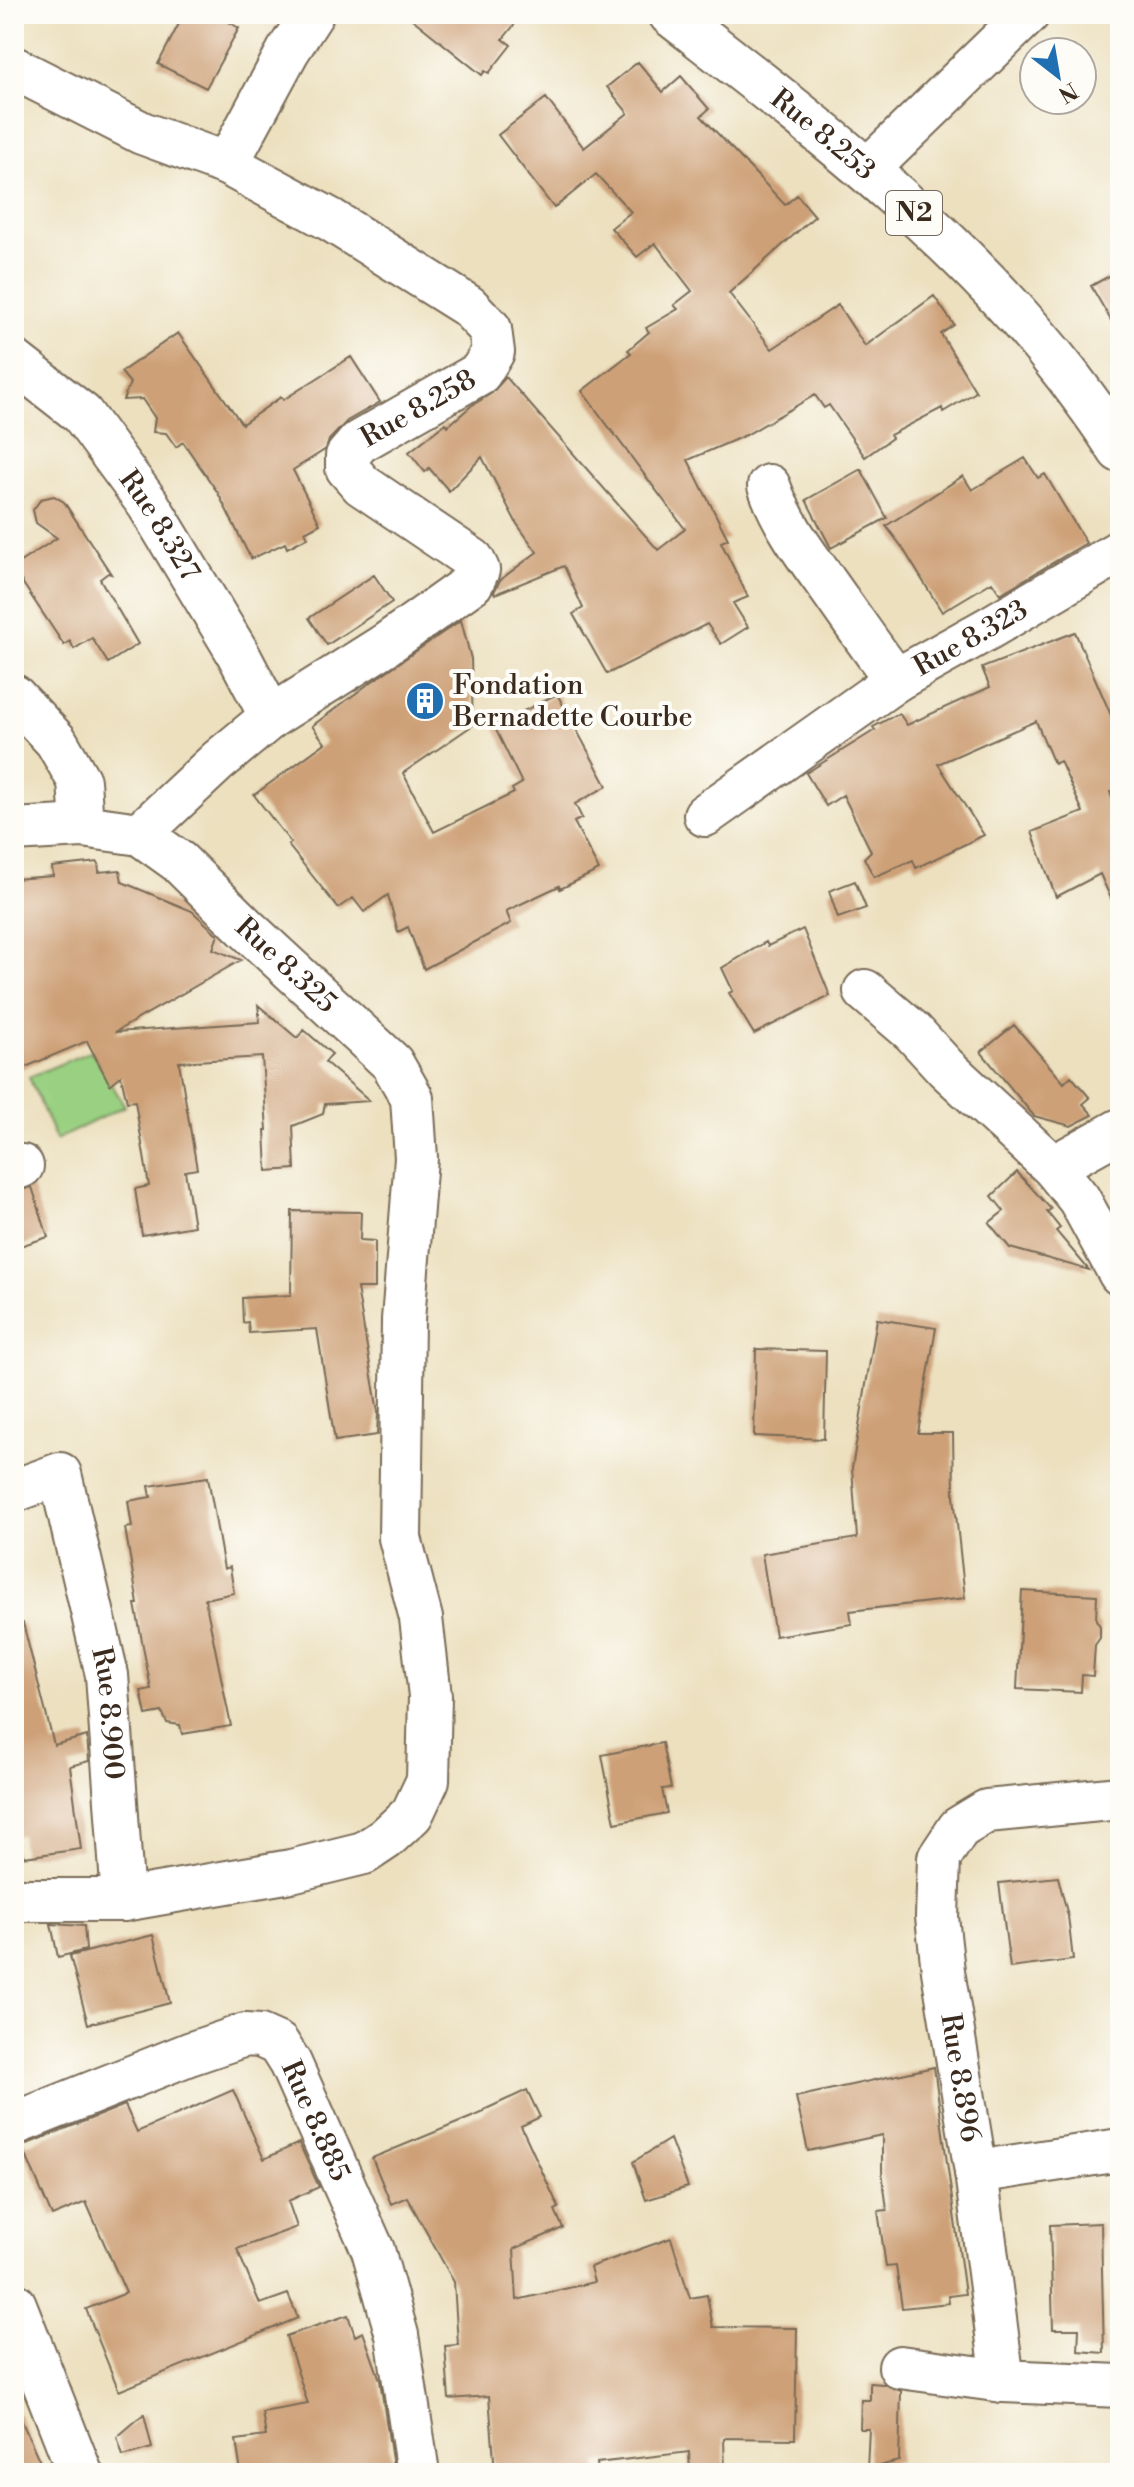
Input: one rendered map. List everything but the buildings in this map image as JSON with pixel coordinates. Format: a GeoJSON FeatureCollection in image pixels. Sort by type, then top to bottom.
{"type":"FeatureCollection","features":[{"type":"Feature","properties":{"kind":"main road","name":"Rue 8.253"},"geometry":{"type":"LineString","coordinates":[[671,14],[867,170],[975,269],[1042,343],[1120,450]]}},
{"type":"Feature","properties":{"kind":"main road"},"geometry":{"type":"LineString","coordinates":[[14,2305],[80,2473]]}},
{"type":"Feature","properties":{"kind":"street"},"geometry":{"type":"LineString","coordinates":[[14,68],[142,133],[227,164],[273,77],[312,14]]}},
{"type":"Feature","properties":{"kind":"street"},"geometry":{"type":"LineString","coordinates":[[867,170],[1028,14]]}},
{"type":"Feature","properties":{"kind":"street","name":"Rue 8.258"},"geometry":{"type":"LineString","coordinates":[[140,834],[218,761],[271,717],[385,645],[472,583],[478,570],[473,560],[362,485],[347,468],[347,456],[359,442],[480,373],[493,352],[490,329],[468,306],[331,220],[227,164]]}},
{"type":"Feature","properties":{"kind":"street","name":"Rue 8.327"},"geometry":{"type":"LineString","coordinates":[[14,361],[82,414],[148,504],[236,650],[271,717]]}},
{"type":"Feature","properties":{"kind":"street","name":"Rue 8.323"},"geometry":{"type":"LineString","coordinates":[[769,486],[778,510],[798,544],[896,680],[1120,551]]}},
{"type":"Feature","properties":{"kind":"street"},"geometry":{"type":"LineString","coordinates":[[705,815],[896,680]]}},
{"type":"Feature","properties":{"kind":"street"},"geometry":{"type":"LineString","coordinates":[[14,696],[56,741],[79,781],[82,826]]}},
{"type":"Feature","properties":{"kind":"street","name":"Rue 8.325"},"geometry":{"type":"LineString","coordinates":[[14,830],[82,826],[140,834],[179,862],[392,1063],[412,1098],[416,1158],[403,1320],[400,1538],[421,1618],[430,1696],[428,1780],[412,1814],[364,1853],[291,1871],[123,1900]]}},
{"type":"Feature","properties":{"kind":"street"},"geometry":{"type":"LineString","coordinates":[[865,991],[913,1032],[946,1068],[1053,1167],[1079,1199],[1120,1274]]}},
{"type":"Feature","properties":{"kind":"street"},"geometry":{"type":"LineString","coordinates":[[1053,1167],[1120,1130]]}},
{"type":"Feature","properties":{"kind":"street","name":"Rue 8.900"},"geometry":{"type":"LineString","coordinates":[[14,1491],[60,1474],[107,1675],[123,1900]]}},
{"type":"Feature","properties":{"kind":"street","name":"Rue 8.896"},"geometry":{"type":"LineString","coordinates":[[1003,2381],[976,2172],[943,1971],[937,1917],[939,1858],[959,1828],[987,1811],[1120,1798]]}},
{"type":"Feature","properties":{"kind":"street"},"geometry":{"type":"LineString","coordinates":[[14,1900],[123,1900]]}},
{"type":"Feature","properties":{"kind":"street","name":"Rue 8.885"},"geometry":{"type":"LineString","coordinates":[[14,2124],[189,2054],[245,2035],[260,2036],[278,2044],[290,2063],[373,2250],[397,2335],[418,2473]]}},
{"type":"Feature","properties":{"kind":"street"},"geometry":{"type":"LineString","coordinates":[[976,2172],[1120,2150]]}},
{"type":"Feature","properties":{"kind":"street"},"geometry":{"type":"LineString","coordinates":[[900,2367],[1003,2381],[1120,2386]]}},
{"type":"Feature","properties":{"kind":"green space"},"geometry":{"type":"Polygon","coordinates":[[[91,1051],[125,1106],[56,1140],[29,1077],[91,1051]]]}},
{"type":"Feature","properties":{"kind":"place","name":"Fondation Bernadette Courbe"},"geometry":{"type":"Point","coordinates":[425,701]}}]}
